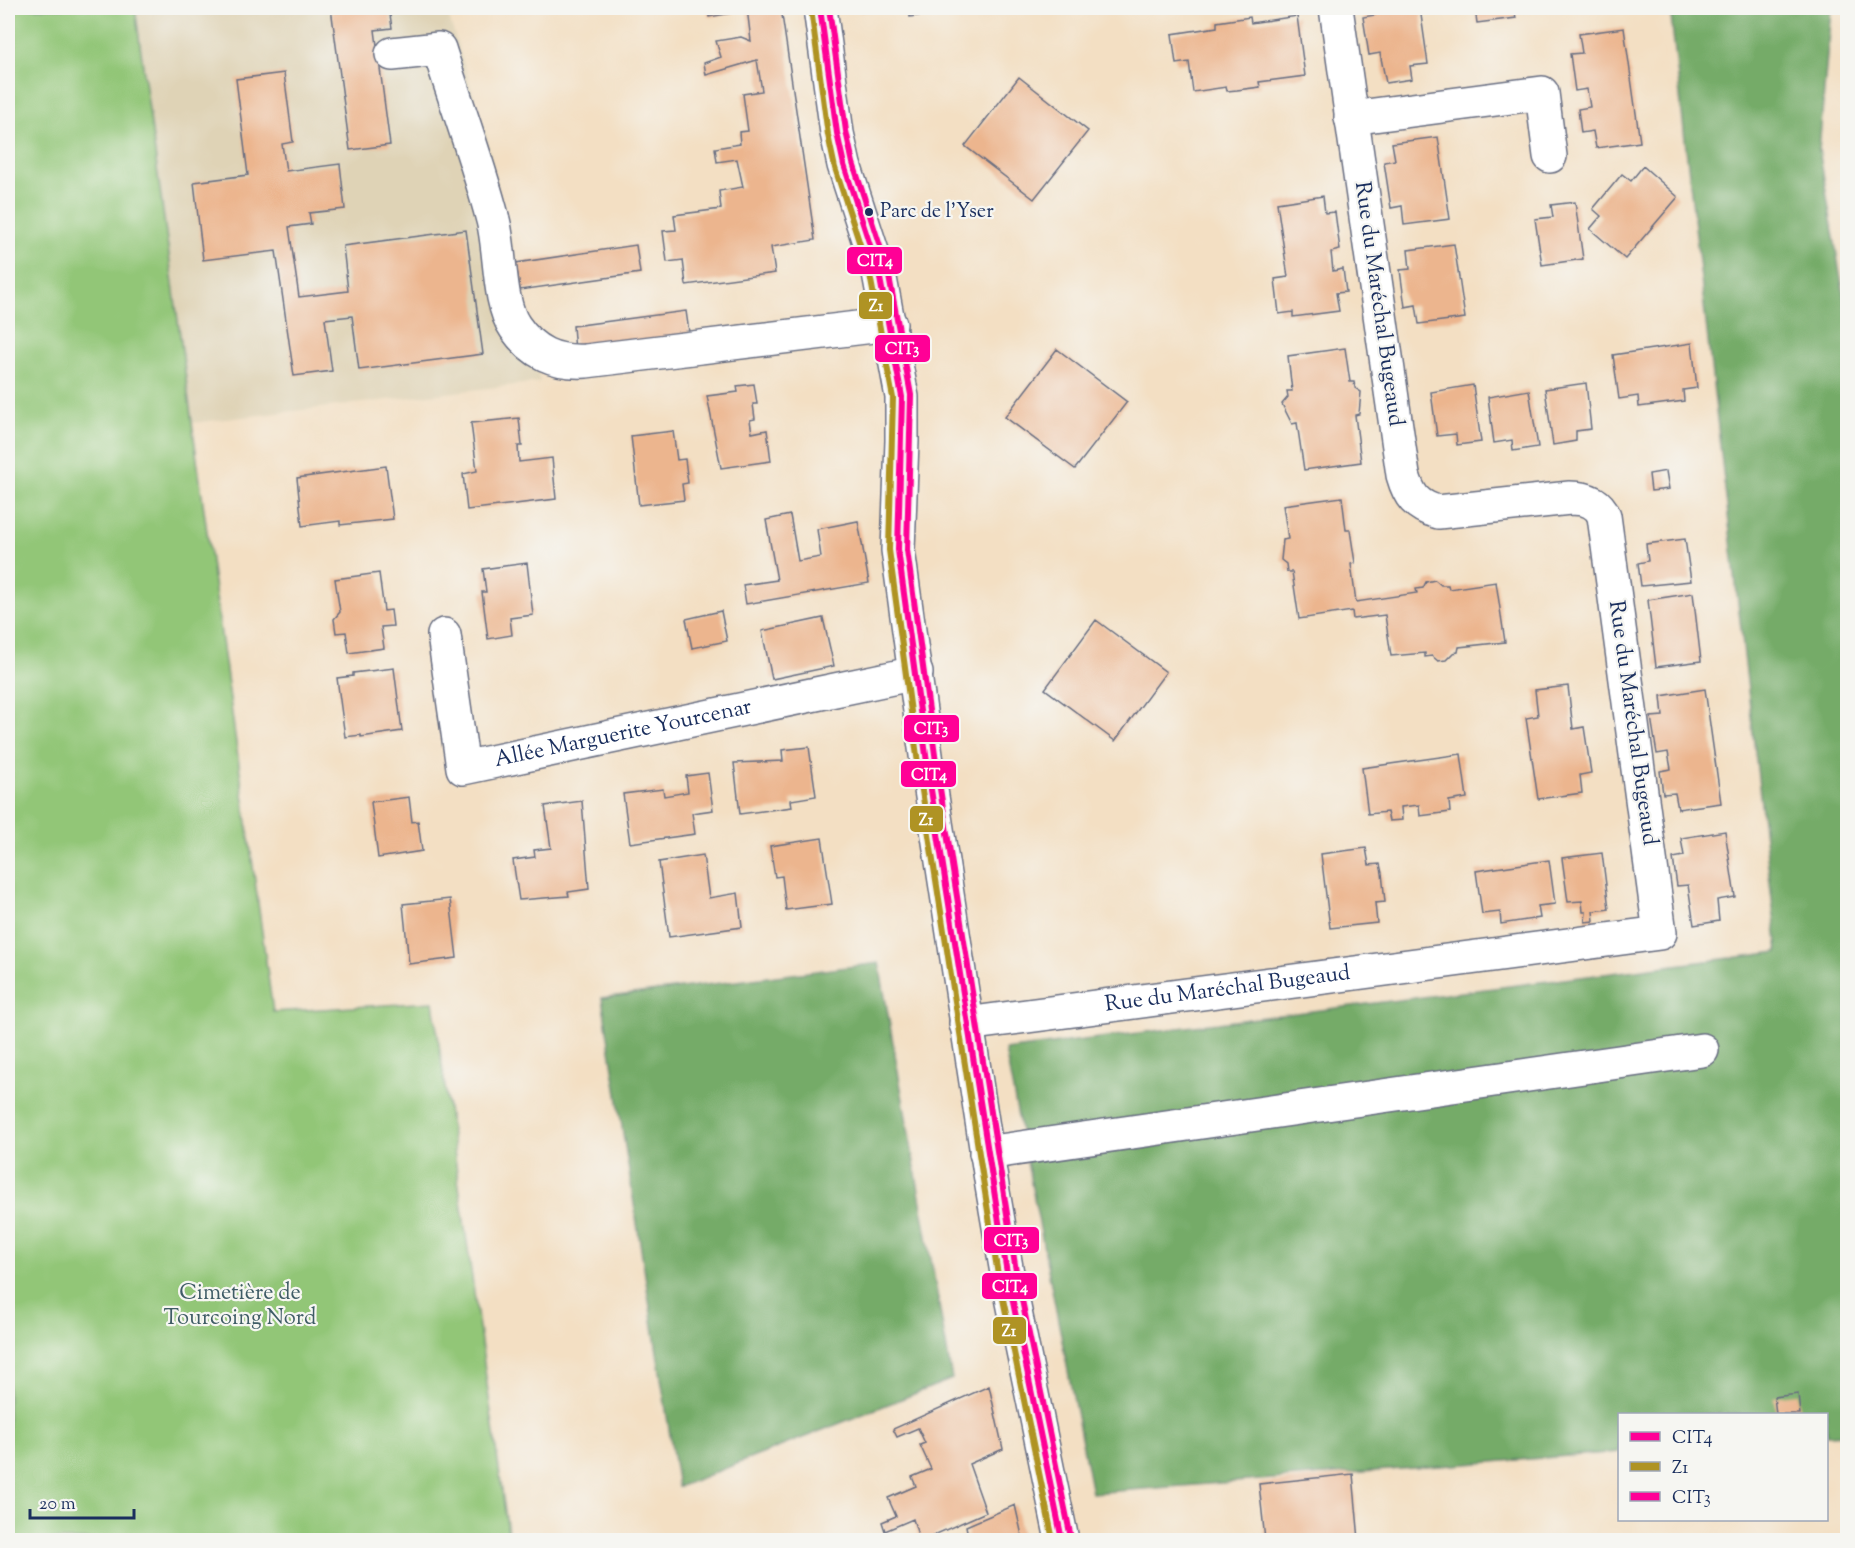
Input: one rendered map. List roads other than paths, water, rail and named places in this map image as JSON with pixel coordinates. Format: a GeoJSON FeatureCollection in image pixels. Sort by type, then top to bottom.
{"type":"FeatureCollection","features":[{"type":"Feature","properties":{"kind":"street"},"geometry":{"type":"LineString","coordinates":[[819,8],[837,133],[844,165],[876,262],[890,324],[902,397],[898,550],[986,1153],[1007,1272],[1062,1540]]}},
{"type":"Feature","properties":{"kind":"street","name":"Rue du Maréchal Bugeaud"},"geometry":{"type":"LineString","coordinates":[[966,1024],[1660,933],[1604,516],[1601,509],[1588,500],[1570,498],[1438,512],[1421,506],[1410,496],[1403,475],[1336,8]]}},
{"type":"Feature","properties":{"kind":"street"},"geometry":{"type":"LineString","coordinates":[[392,54],[440,49],[494,223],[509,317],[524,337],[541,353],[561,361],[586,361],[890,324]]}},
{"type":"Feature","properties":{"kind":"street"},"geometry":{"type":"LineString","coordinates":[[1352,118],[1542,93],[1550,156]]}},
{"type":"Feature","properties":{"kind":"street","name":"Allée Marguerite Yourcenar"},"geometry":{"type":"LineString","coordinates":[[444,634],[463,768],[916,673]]}},
{"type":"Feature","properties":{"kind":"street"},"geometry":{"type":"LineString","coordinates":[[986,1153],[1702,1050]]}},
{"type":"Feature","properties":{"kind":"place","name":"Parc de l'Yser"},"geometry":{"type":"Point","coordinates":[869,212]}},
{"type":"Feature","properties":{"kind":"park label","name":"Cimetière de Tourcoing Nord"},"geometry":{"type":"Point","coordinates":[240,1306]}}]}
